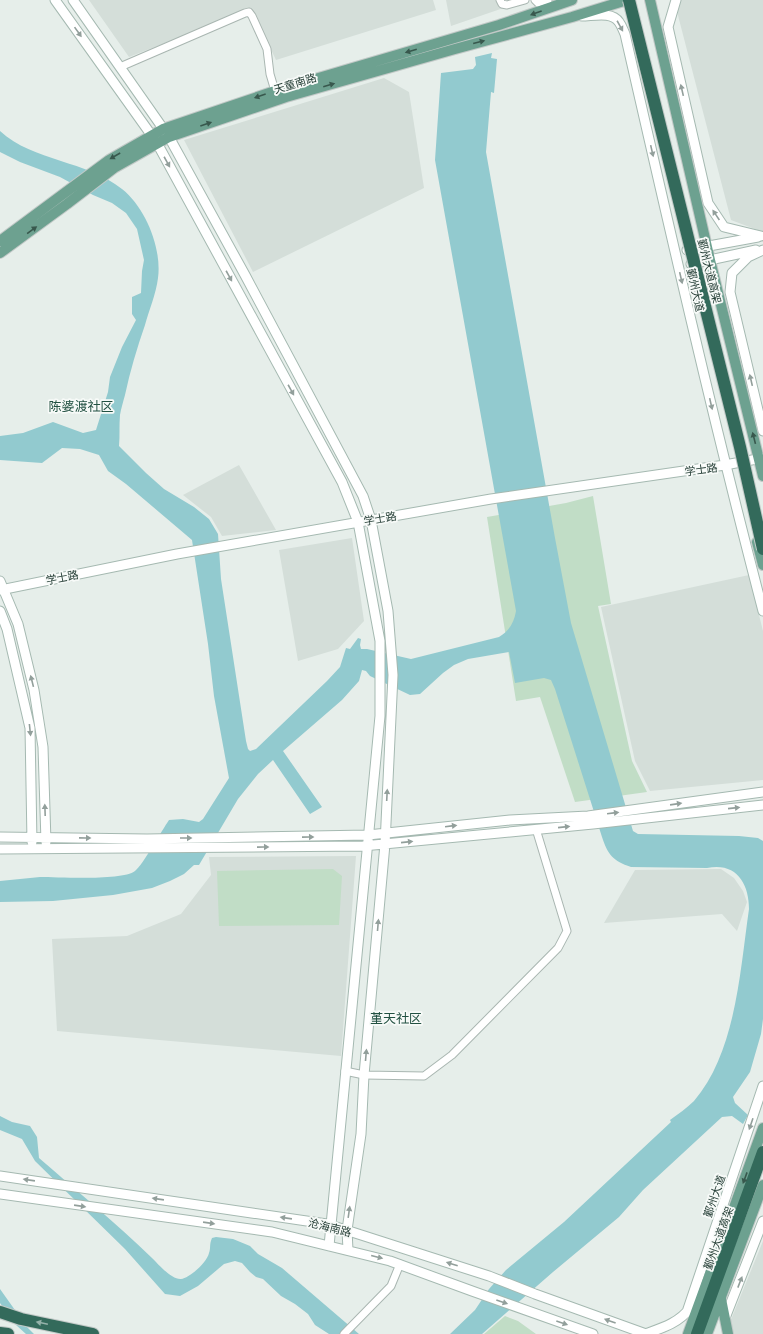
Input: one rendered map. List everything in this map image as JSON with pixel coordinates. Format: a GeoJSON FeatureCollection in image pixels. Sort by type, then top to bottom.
{"type":"FeatureCollection","features":[{"type":"Feature","properties":{"kind":"highway","name":"鄞州大道高架"},"geometry":{"type":"LineString","coordinates":[[629,0],[763,519]]}},
{"type":"Feature","properties":{"kind":"highway","name":"鄞州大道高架"},"geometry":{"type":"LineString","coordinates":[[629,0],[740,447],[763,549]]}},
{"type":"Feature","properties":{"kind":"highway","name":"鄞州大道高架"},"geometry":{"type":"LineString","coordinates":[[697,1334],[763,1152]]}},
{"type":"Feature","properties":{"kind":"highway","name":"鄞州大道高架"},"geometry":{"type":"LineString","coordinates":[[702,1334],[763,1168]]}},
{"type":"Feature","properties":{"kind":"highway"},"geometry":{"type":"LineString","coordinates":[[0,1312],[21,1319],[93,1334]]}},
{"type":"Feature","properties":{"kind":"highway"},"geometry":{"type":"LineString","coordinates":[[0,1333],[8,1334]]}},
{"type":"Feature","properties":{"kind":"main road"},"geometry":{"type":"LineString","coordinates":[[166,133],[275,91],[499,25],[571,0]]}},
{"type":"Feature","properties":{"kind":"main road","name":"天童南路"},"geometry":{"type":"LineString","coordinates":[[0,253],[81,194],[108,172],[154,139],[166,133],[286,97],[629,0]]}},
{"type":"Feature","properties":{"kind":"main road","name":"鄞州大道"},"geometry":{"type":"LineString","coordinates":[[629,0],[690,264],[763,565]]}},
{"type":"Feature","properties":{"kind":"main road","name":"鄞州大道"},"geometry":{"type":"LineString","coordinates":[[650,0],[710,260],[761,459],[763,476]]}},
{"type":"Feature","properties":{"kind":"main road"},"geometry":{"type":"LineString","coordinates":[[0,241],[109,160],[154,139]]}},
{"type":"Feature","properties":{"kind":"main road","name":"鄞州大道"},"geometry":{"type":"LineString","coordinates":[[688,1334],[763,1128]]}},
{"type":"Feature","properties":{"kind":"main road"},"geometry":{"type":"LineString","coordinates":[[708,1334],[763,1185]]}},
{"type":"Feature","properties":{"kind":"main road"},"geometry":{"type":"LineString","coordinates":[[721,1298],[728,1334]]}},
{"type":"Feature","properties":{"kind":"street"},"geometry":{"type":"LineString","coordinates":[[55,0],[154,139],[342,482],[358,522],[380,642],[380,716],[329,1246]]}},
{"type":"Feature","properties":{"kind":"street"},"geometry":{"type":"LineString","coordinates":[[73,0],[166,133],[245,275],[363,496],[371,520],[388,611],[393,675],[386,834],[364,1075],[361,1134],[347,1230],[348,1250]]}},
{"type":"Feature","properties":{"kind":"street"},"geometry":{"type":"LineString","coordinates":[[500,0],[502,4],[507,5],[525,0]]}},
{"type":"Feature","properties":{"kind":"street"},"geometry":{"type":"LineString","coordinates":[[535,0],[538,3],[548,0]]}},
{"type":"Feature","properties":{"kind":"street"},"geometry":{"type":"LineString","coordinates":[[676,0],[668,28],[708,203],[724,227],[762,236]]}},
{"type":"Feature","properties":{"kind":"street"},"geometry":{"type":"LineString","coordinates":[[120,67],[249,12],[267,49],[270,74],[275,91]]}},
{"type":"Feature","properties":{"kind":"street","name":"鄞州大道"},"geometry":{"type":"LineString","coordinates":[[572,17],[602,15],[613,16],[619,21],[625,34],[725,465],[763,611]]}},
{"type":"Feature","properties":{"kind":"street"},"geometry":{"type":"LineString","coordinates":[[687,250],[762,236]]}},
{"type":"Feature","properties":{"kind":"street"},"geometry":{"type":"LineString","coordinates":[[690,264],[763,249]]}},
{"type":"Feature","properties":{"kind":"street"},"geometry":{"type":"LineString","coordinates":[[763,249],[748,257],[732,273],[730,292],[763,431]]}},
{"type":"Feature","properties":{"kind":"street","name":"学士路"},"geometry":{"type":"LineString","coordinates":[[1,586],[492,499],[761,459]]}},
{"type":"Feature","properties":{"kind":"street"},"geometry":{"type":"LineString","coordinates":[[1,586],[18,624],[34,690],[43,747],[47,849]]}},
{"type":"Feature","properties":{"kind":"street"},"geometry":{"type":"LineString","coordinates":[[0,611],[7,630],[30,728],[33,837],[31,849]]}},
{"type":"Feature","properties":{"kind":"street"},"geometry":{"type":"LineString","coordinates":[[0,849],[47,849],[146,843],[225,842],[367,845],[385,844],[536,829],[638,814],[763,792]]}},
{"type":"Feature","properties":{"kind":"street"},"geometry":{"type":"LineString","coordinates":[[638,814],[763,805]]}},
{"type":"Feature","properties":{"kind":"street"},"geometry":{"type":"LineString","coordinates":[[750,806],[763,811]]}},
{"type":"Feature","properties":{"kind":"street"},"geometry":{"type":"LineString","coordinates":[[225,842],[386,834],[510,820],[590,820]]}},
{"type":"Feature","properties":{"kind":"street"},"geometry":{"type":"LineString","coordinates":[[345,1071],[364,1075],[424,1076],[452,1055],[558,948],[567,931],[536,829]]}},
{"type":"Feature","properties":{"kind":"street"},"geometry":{"type":"LineString","coordinates":[[0,837],[46,837],[146,843]]}},
{"type":"Feature","properties":{"kind":"street","name":"鄞州大道"},"geometry":{"type":"LineString","coordinates":[[687,1312],[763,1086]]}},
{"type":"Feature","properties":{"kind":"street","name":"沧海南路"},"geometry":{"type":"LineString","coordinates":[[0,1176],[330,1225],[489,1276],[646,1334]]}},
{"type":"Feature","properties":{"kind":"street","name":"沧海南路"},"geometry":{"type":"LineString","coordinates":[[0,1194],[272,1232],[400,1264],[593,1334]]}},
{"type":"Feature","properties":{"kind":"street"},"geometry":{"type":"LineString","coordinates":[[726,1318],[763,1221]]}},
{"type":"Feature","properties":{"kind":"street"},"geometry":{"type":"LineString","coordinates":[[344,1334],[391,1286],[400,1264]]}},
{"type":"Feature","properties":{"kind":"street"},"geometry":{"type":"LineString","coordinates":[[646,1334],[673,1323],[687,1312],[703,1291]]}},
{"type":"Feature","properties":{"kind":"shaded area"},"geometry":{"type":"Polygon","coordinates":[[[89,0],[433,0],[436,10],[276,60],[252,9],[129,57],[89,0]]]}},
{"type":"Feature","properties":{"kind":"shaded area"},"geometry":{"type":"Polygon","coordinates":[[[446,0],[527,0],[451,26],[446,0]]]}},
{"type":"Feature","properties":{"kind":"shaded area"},"geometry":{"type":"Polygon","coordinates":[[[674,0],[763,0],[763,231],[731,220],[674,0]]]}},
{"type":"Feature","properties":{"kind":"shaded area"},"geometry":{"type":"Polygon","coordinates":[[[384,78],[409,92],[424,188],[253,272],[184,140],[384,78]]]}},
{"type":"Feature","properties":{"kind":"shaded area"},"geometry":{"type":"Polygon","coordinates":[[[239,465],[276,530],[222,536],[211,517],[183,495],[239,465]]]}},
{"type":"Feature","properties":{"kind":"shaded area"},"geometry":{"type":"Polygon","coordinates":[[[352,538],[364,621],[338,649],[298,661],[279,550],[352,538]]]}},
{"type":"Feature","properties":{"kind":"shaded area"},"geometry":{"type":"Polygon","coordinates":[[[749,575],[763,631],[763,780],[650,791],[635,761],[601,607],[749,575]]]}},
{"type":"Feature","properties":{"kind":"shaded area"},"geometry":{"type":"Polygon","coordinates":[[[356,856],[341,1056],[57,1031],[52,939],[127,936],[181,914],[211,875],[209,857],[356,856]]]}},
{"type":"Feature","properties":{"kind":"shaded area"},"geometry":{"type":"Polygon","coordinates":[[[721,869],[734,878],[743,891],[747,902],[737,931],[722,914],[604,923],[635,870],[721,869]]]}},
{"type":"Feature","properties":{"kind":"shaded area"},"geometry":{"type":"Polygon","coordinates":[[[763,1241],[763,1334],[733,1334],[730,1322],[763,1241]]]}},
{"type":"Feature","properties":{"kind":"green space"},"geometry":{"type":"Polygon","coordinates":[[[593,496],[611,604],[598,606],[632,761],[647,792],[575,802],[540,697],[516,701],[487,517],[566,503],[593,496]]]}},
{"type":"Feature","properties":{"kind":"green space"},"geometry":{"type":"Polygon","coordinates":[[[333,869],[342,876],[339,925],[219,926],[217,871],[333,869]]]}},
{"type":"Feature","properties":{"kind":"green space"},"geometry":{"type":"Polygon","coordinates":[[[505,1316],[518,1321],[536,1334],[484,1334],[505,1316]]]}},
{"type":"Feature","properties":{"kind":"water"},"geometry":{"type":"Polygon","coordinates":[[[492,53],[491,58],[497,59],[494,93],[491,92],[486,152],[571,623],[633,831],[638,834],[739,836],[758,838],[763,841],[763,1019],[761,1034],[750,1072],[733,1097],[735,1103],[748,1115],[743,1124],[732,1116],[722,1117],[643,1190],[619,1217],[482,1334],[450,1334],[475,1310],[489,1289],[506,1270],[564,1222],[671,1122],[670,1120],[691,1104],[708,1081],[719,1059],[734,1010],[749,909],[747,891],[739,876],[726,868],[631,867],[615,860],[609,853],[602,837],[551,680],[544,678],[515,683],[509,652],[468,659],[454,665],[420,694],[410,695],[370,676],[366,671],[362,670],[359,681],[342,700],[283,751],[322,807],[310,814],[273,760],[258,774],[238,799],[199,865],[194,865],[184,874],[152,888],[113,895],[53,901],[0,902],[0,881],[40,877],[104,877],[128,874],[135,871],[169,820],[183,819],[199,822],[203,819],[229,778],[214,696],[208,644],[192,540],[126,484],[108,471],[99,455],[80,449],[62,448],[42,463],[0,460],[0,436],[23,433],[53,422],[83,433],[96,430],[108,392],[110,377],[122,347],[136,320],[132,314],[132,297],[141,293],[144,260],[137,229],[126,213],[112,203],[93,195],[60,177],[20,162],[0,152],[0,131],[28,149],[93,172],[108,179],[122,189],[131,197],[145,218],[155,242],[159,267],[157,284],[131,368],[121,410],[119,446],[164,489],[194,507],[209,519],[218,534],[221,579],[246,741],[250,751],[256,749],[327,681],[340,667],[346,648],[350,649],[358,638],[361,639],[361,649],[411,659],[499,637],[506,632],[514,619],[516,611],[435,160],[441,73],[473,69],[476,65],[475,57],[492,53]]]}},
{"type":"Feature","properties":{"kind":"water"},"geometry":{"type":"Polygon","coordinates":[[[0,1116],[12,1122],[30,1126],[37,1137],[39,1158],[138,1245],[165,1271],[177,1279],[189,1276],[205,1261],[210,1251],[212,1238],[233,1239],[250,1246],[258,1254],[282,1268],[359,1334],[329,1334],[315,1325],[308,1314],[281,1296],[263,1279],[256,1277],[242,1263],[235,1261],[224,1264],[198,1286],[180,1296],[165,1294],[125,1249],[35,1161],[22,1139],[0,1130],[0,1116]]]}},
{"type":"Feature","properties":{"kind":"water"},"geometry":{"type":"Polygon","coordinates":[[[0,1289],[27,1327],[34,1334],[26,1334],[16,1325],[0,1303],[0,1289]]]}},
{"type":"Feature","properties":{"kind":"district","name":"陈婆渡社区"},"geometry":{"type":"Point","coordinates":[81,406]}},
{"type":"Feature","properties":{"kind":"district","name":"堇天社区"},"geometry":{"type":"Point","coordinates":[396,1018]}}]}
